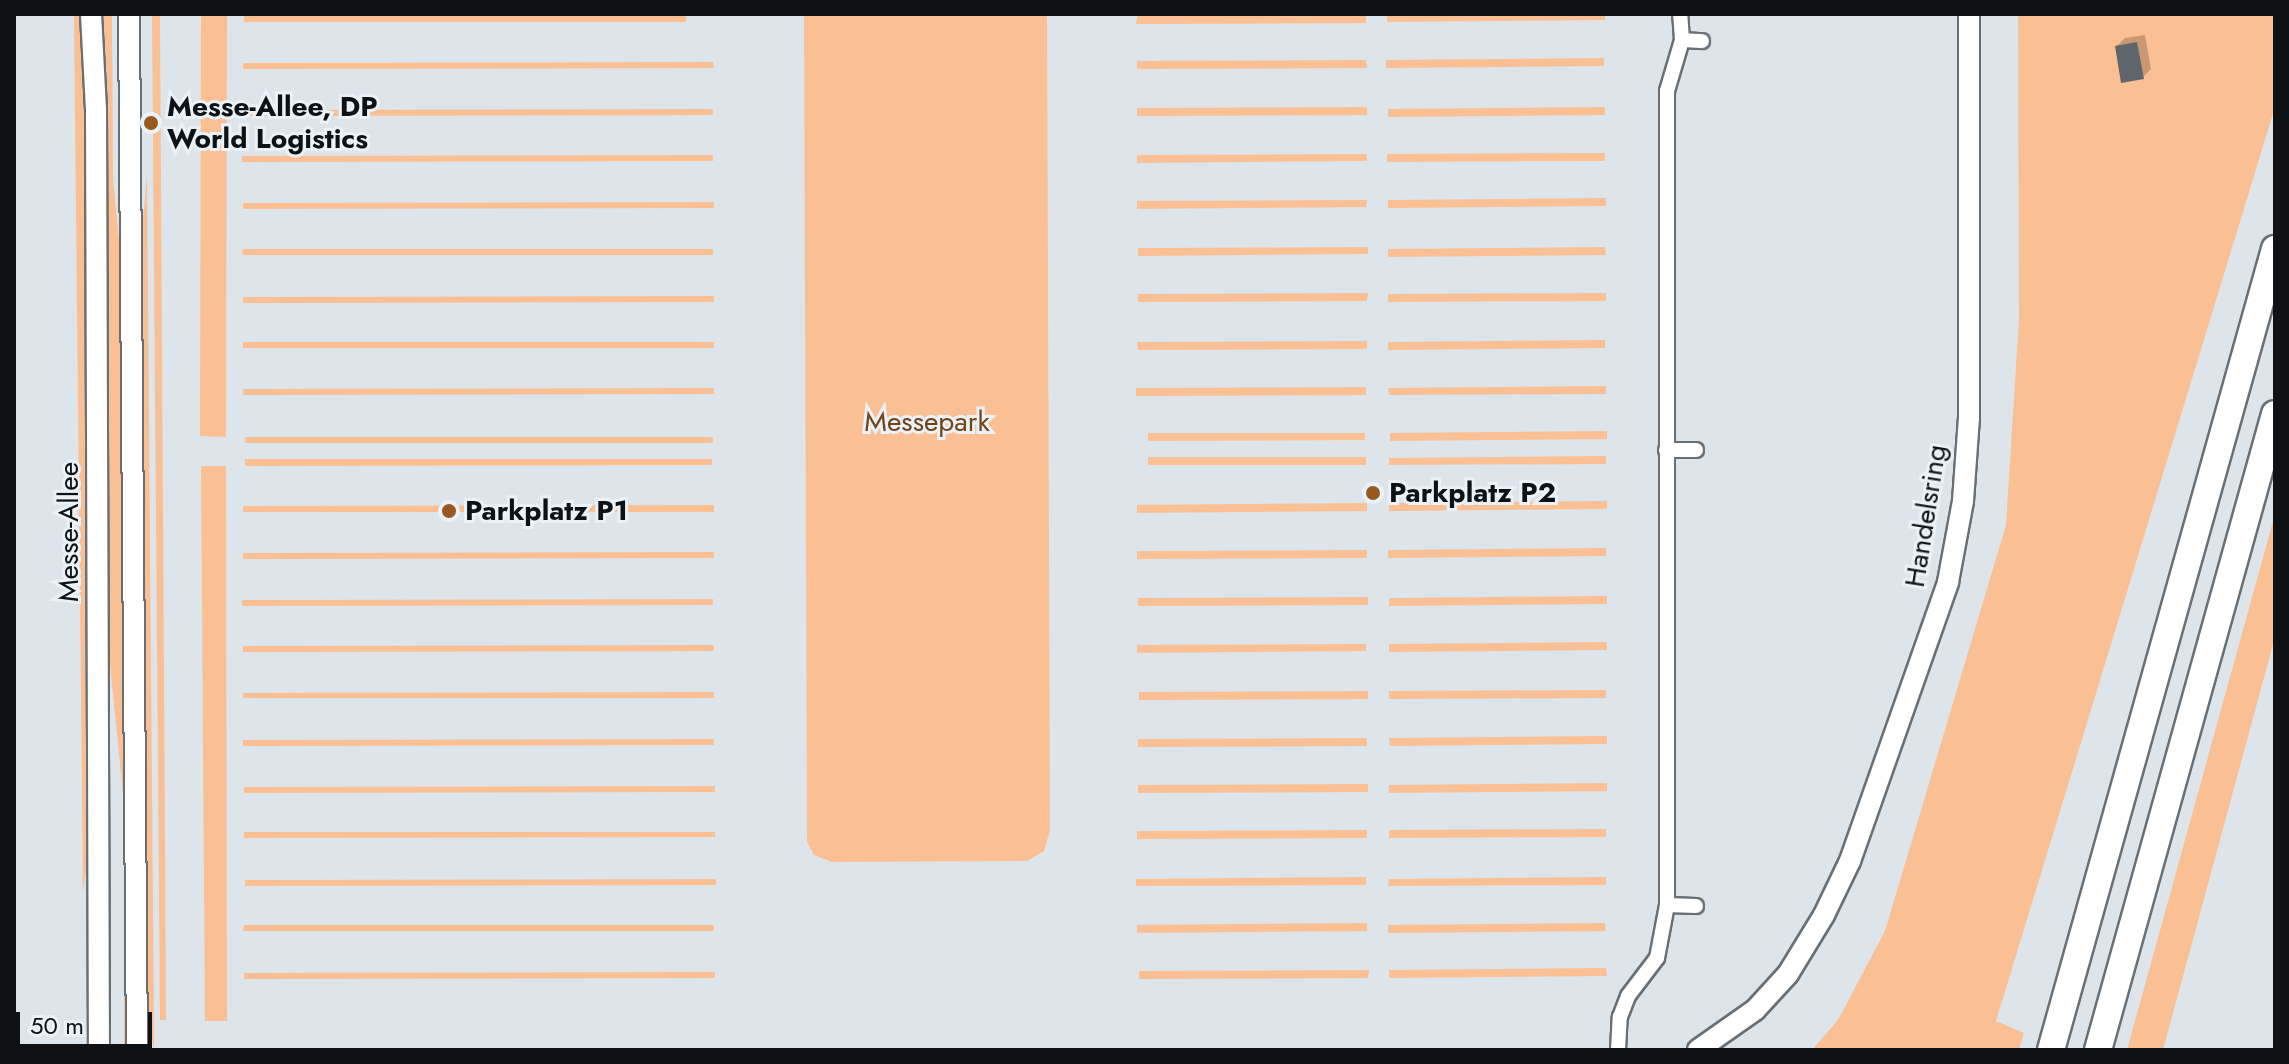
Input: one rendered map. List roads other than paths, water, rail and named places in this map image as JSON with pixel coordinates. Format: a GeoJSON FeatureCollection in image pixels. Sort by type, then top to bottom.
{"type":"FeatureCollection","features":[{"type":"Feature","properties":{"kind":"highway"},"geometry":{"type":"LineString","coordinates":[[2051,1050],[2275,249]]}},
{"type":"Feature","properties":{"kind":"highway"},"geometry":{"type":"LineString","coordinates":[[2098,1050],[2275,414]]}},
{"type":"Feature","properties":{"kind":"main road","name":"Messe-Allee"},"geometry":{"type":"LineString","coordinates":[[91,14],[96,110],[99,1042]]}},
{"type":"Feature","properties":{"kind":"main road"},"geometry":{"type":"LineString","coordinates":[[129,14],[137,1050]]}},
{"type":"Feature","properties":{"kind":"main road","name":"Handelsring"},"geometry":{"type":"LineString","coordinates":[[1698,1050],[1755,1010],[1788,974],[1824,915],[1850,861],[1948,582],[1963,501],[1969,418],[1969,14]]}},
{"type":"Feature","properties":{"kind":"street"},"geometry":{"type":"LineString","coordinates":[[1618,1050],[1620,1017],[1657,958],[1667,905],[1667,91],[1682,40],[1680,14]]}},
{"type":"Feature","properties":{"kind":"street"},"geometry":{"type":"LineString","coordinates":[[1682,40],[1702,41]]}},
{"type":"Feature","properties":{"kind":"street"},"geometry":{"type":"LineString","coordinates":[[1666,450],[1696,450]]}},
{"type":"Feature","properties":{"kind":"street"},"geometry":{"type":"LineString","coordinates":[[1667,905],[1696,906]]}},
{"type":"Feature","properties":{"kind":"place","name":"Messe-Allee, DP World Logistics"},"geometry":{"type":"Point","coordinates":[151,123]}},
{"type":"Feature","properties":{"kind":"place","name":"Parkplatz P2"},"geometry":{"type":"Point","coordinates":[1373,493]}},
{"type":"Feature","properties":{"kind":"place","name":"Parkplatz P1"},"geometry":{"type":"Point","coordinates":[449,511]}},
{"type":"Feature","properties":{"kind":"park label","name":"Messepark"},"geometry":{"type":"Point","coordinates":[927,422]}}]}
